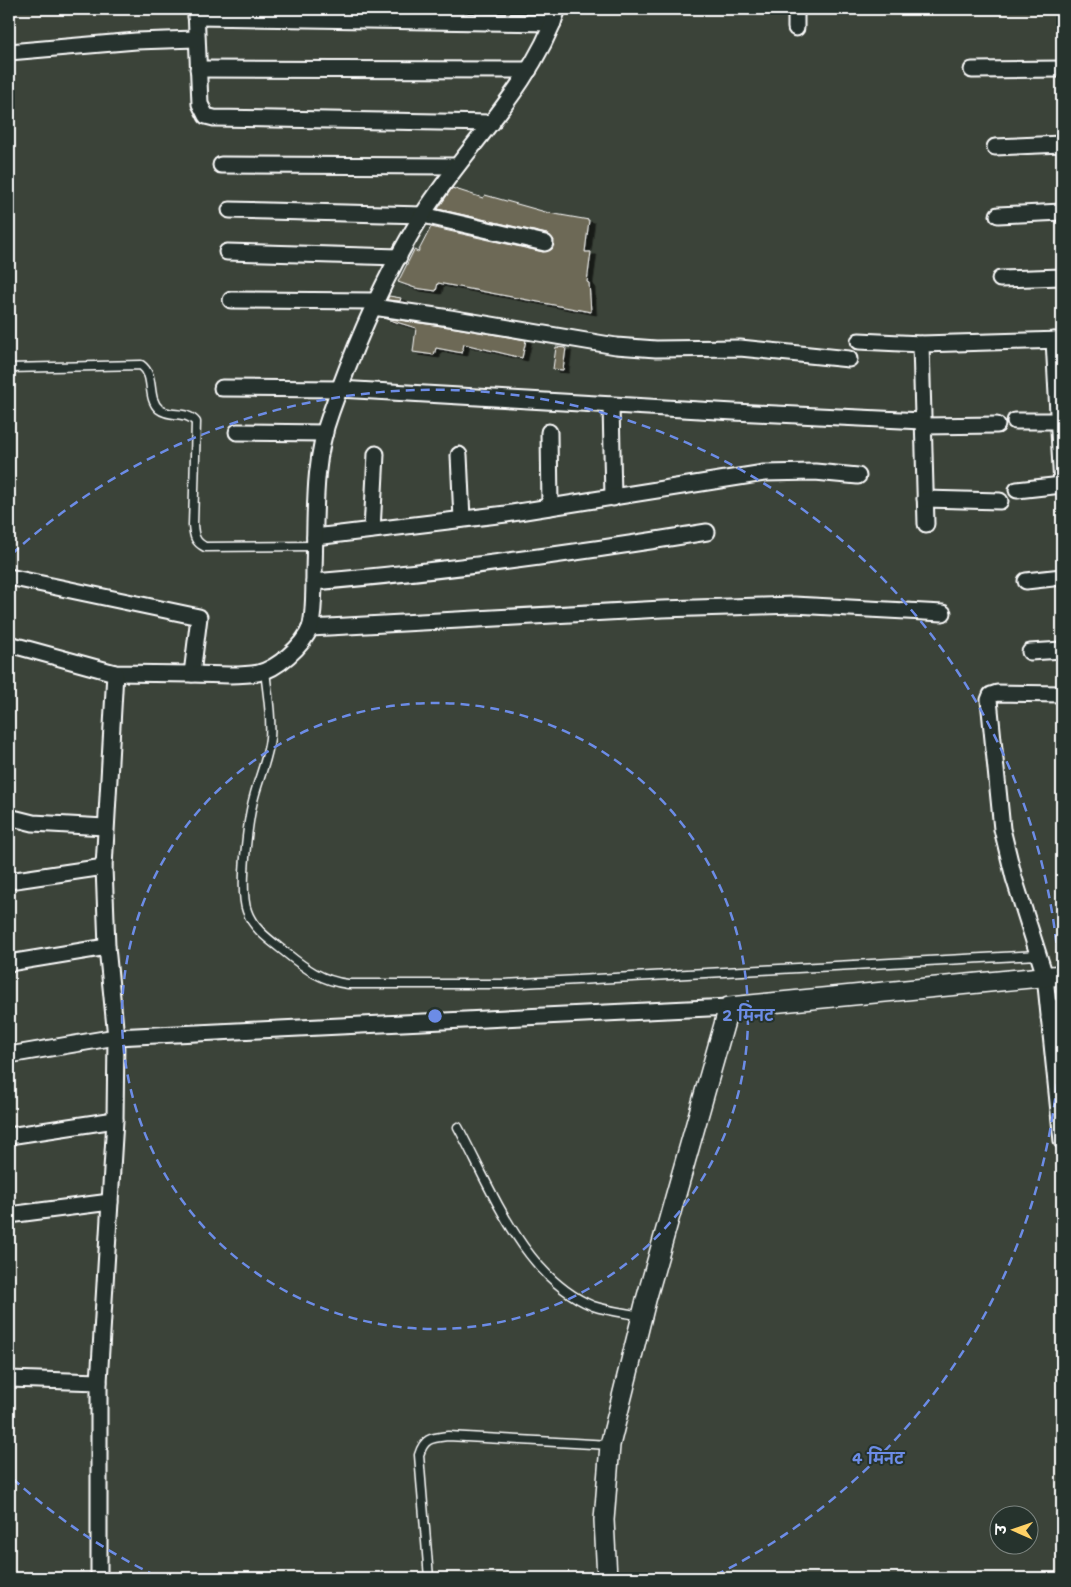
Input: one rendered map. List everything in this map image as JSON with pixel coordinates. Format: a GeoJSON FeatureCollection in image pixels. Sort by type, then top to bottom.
{"type":"FeatureCollection","features":[{"type":"Feature","properties":{"kind":"street"},"geometry":{"type":"LineString","coordinates":[[796,9],[796,28]]}},
{"type":"Feature","properties":{"kind":"street"},"geometry":{"type":"LineString","coordinates":[[9,644],[115,673],[259,673],[282,662],[293,652],[310,628],[314,582],[316,489],[319,460],[325,433],[339,389],[374,304],[423,215],[457,166],[492,123],[528,70],[544,46],[556,16],[196,13],[196,39],[202,112],[206,116],[214,118],[492,123]]}},
{"type":"Feature","properties":{"kind":"street"},"geometry":{"type":"LineString","coordinates":[[9,52],[136,41],[196,39]]}},
{"type":"Feature","properties":{"kind":"street"},"geometry":{"type":"LineString","coordinates":[[198,69],[343,67],[528,70]]}},
{"type":"Feature","properties":{"kind":"street"},"geometry":{"type":"LineString","coordinates":[[972,70],[1062,69]]}},
{"type":"Feature","properties":{"kind":"street"},"geometry":{"type":"LineString","coordinates":[[995,147],[1062,144]]}},
{"type":"Feature","properties":{"kind":"street"},"geometry":{"type":"LineString","coordinates":[[221,165],[457,166]]}},
{"type":"Feature","properties":{"kind":"street"},"geometry":{"type":"LineString","coordinates":[[230,210],[423,215],[545,243]]}},
{"type":"Feature","properties":{"kind":"street"},"geometry":{"type":"LineString","coordinates":[[998,215],[1062,212]]}},
{"type":"Feature","properties":{"kind":"street"},"geometry":{"type":"LineString","coordinates":[[227,252],[400,257]]}},
{"type":"Feature","properties":{"kind":"street"},"geometry":{"type":"LineString","coordinates":[[1000,280],[1062,277]]}},
{"type":"Feature","properties":{"kind":"street"},"geometry":{"type":"LineString","coordinates":[[231,300],[374,304],[616,346],[656,349],[740,348],[849,359]]}},
{"type":"Feature","properties":{"kind":"street"},"geometry":{"type":"LineString","coordinates":[[859,341],[921,344],[1058,340],[1058,421],[1062,485],[1017,490]]}},
{"type":"Feature","properties":{"kind":"street"},"geometry":{"type":"LineString","coordinates":[[921,344],[926,524]]}},
{"type":"Feature","properties":{"kind":"street"},"geometry":{"type":"LineString","coordinates":[[222,388],[339,389],[922,423],[998,425]]}},
{"type":"Feature","properties":{"kind":"street"},"geometry":{"type":"LineString","coordinates":[[611,406],[613,498]]}},
{"type":"Feature","properties":{"kind":"street"},"geometry":{"type":"LineString","coordinates":[[1015,421],[1058,421]]}},
{"type":"Feature","properties":{"kind":"street"},"geometry":{"type":"LineString","coordinates":[[237,432],[325,433]]}},
{"type":"Feature","properties":{"kind":"street"},"geometry":{"type":"LineString","coordinates":[[549,432],[550,507]]}},
{"type":"Feature","properties":{"kind":"street"},"geometry":{"type":"LineString","coordinates":[[372,530],[376,454]]}},
{"type":"Feature","properties":{"kind":"street"},"geometry":{"type":"LineString","coordinates":[[459,455],[462,519]]}},
{"type":"Feature","properties":{"kind":"street"},"geometry":{"type":"LineString","coordinates":[[315,542],[372,530],[613,498],[764,473],[815,472],[858,476]]}},
{"type":"Feature","properties":{"kind":"street"},"geometry":{"type":"LineString","coordinates":[[925,499],[1000,501]]}},
{"type":"Feature","properties":{"kind":"street"},"geometry":{"type":"LineString","coordinates":[[314,582],[440,569],[707,532]]}},
{"type":"Feature","properties":{"kind":"street"},"geometry":{"type":"LineString","coordinates":[[9,577],[199,617],[192,674]]}},
{"type":"Feature","properties":{"kind":"street"},"geometry":{"type":"LineString","coordinates":[[1026,581],[1062,577]]}},
{"type":"Feature","properties":{"kind":"street"},"geometry":{"type":"LineString","coordinates":[[310,628],[662,609],[794,605],[943,613]]}},
{"type":"Feature","properties":{"kind":"street"},"geometry":{"type":"LineString","coordinates":[[1030,652],[1062,650]]}},
{"type":"Feature","properties":{"kind":"street"},"geometry":{"type":"LineString","coordinates":[[98,1578],[98,1382],[115,1120],[116,1037],[107,947],[104,867],[115,673]]}},
{"type":"Feature","properties":{"kind":"street"},"geometry":{"type":"LineString","coordinates":[[1062,694],[997,694],[991,695],[989,700],[1002,829],[1014,878],[1038,955],[1054,976],[1049,1018],[1062,1141]]}},
{"type":"Feature","properties":{"kind":"street"},"geometry":{"type":"LineString","coordinates":[[9,818],[40,824],[105,827]]}},
{"type":"Feature","properties":{"kind":"street"},"geometry":{"type":"LineString","coordinates":[[9,881],[104,867]]}},
{"type":"Feature","properties":{"kind":"street"},"geometry":{"type":"LineString","coordinates":[[9,963],[107,947]]}},
{"type":"Feature","properties":{"kind":"street"},"geometry":{"type":"LineString","coordinates":[[9,1055],[116,1037],[730,1007],[1054,976]]}},
{"type":"Feature","properties":{"kind":"street"},"geometry":{"type":"LineString","coordinates":[[1049,1018],[1062,1004]]}},
{"type":"Feature","properties":{"kind":"street"},"geometry":{"type":"LineString","coordinates":[[607,1578],[604,1520],[610,1446],[642,1316],[730,1007]]}},
{"type":"Feature","properties":{"kind":"street"},"geometry":{"type":"LineString","coordinates":[[9,1136],[115,1120]]}},
{"type":"Feature","properties":{"kind":"street"},"geometry":{"type":"LineString","coordinates":[[9,1215],[110,1202]]}},
{"type":"Feature","properties":{"kind":"street"},"geometry":{"type":"LineString","coordinates":[[9,1379],[98,1382]]}},
{"type":"Feature","properties":{"kind":"lane"},"geometry":{"type":"LineString","coordinates":[[9,368],[141,365],[147,369],[151,377],[155,403],[160,409],[192,417],[196,422],[193,525],[194,537],[198,544],[205,547],[315,542]]}},
{"type":"Feature","properties":{"kind":"lane"},"geometry":{"type":"LineString","coordinates":[[265,670],[270,738],[268,753],[253,800],[248,834],[244,900],[253,923],[264,935],[306,969],[331,982],[348,984],[504,984],[1038,955]]}},
{"type":"Feature","properties":{"kind":"lane"},"geometry":{"type":"LineString","coordinates":[[458,1127],[507,1219],[536,1264],[565,1289],[594,1306],[642,1316]]}},
{"type":"Feature","properties":{"kind":"lane"},"geometry":{"type":"LineString","coordinates":[[429,1578],[419,1455],[422,1444],[429,1438],[448,1436],[610,1446]]}},
{"type":"Feature","properties":{"kind":"building"},"geometry":{"type":"Polygon","coordinates":[[[445,9],[462,9],[460,12],[445,12],[445,9]]]}},
{"type":"Feature","properties":{"kind":"building"},"geometry":{"type":"Polygon","coordinates":[[[452,188],[483,198],[485,195],[549,213],[589,220],[585,252],[591,252],[587,282],[589,283],[591,312],[438,283],[436,291],[415,288],[398,282],[414,250],[418,252],[431,227],[543,252],[552,249],[554,240],[547,234],[438,209],[452,188]]]}},
{"type":"Feature","properties":{"kind":"building"},"geometry":{"type":"Polygon","coordinates":[[[389,296],[401,298],[400,301],[387,300],[389,296]]]}},
{"type":"Feature","properties":{"kind":"building"},"geometry":{"type":"Polygon","coordinates":[[[383,318],[526,340],[522,358],[464,344],[462,353],[436,348],[434,355],[413,352],[416,328],[383,318]]]}},
{"type":"Feature","properties":{"kind":"building"},"geometry":{"type":"Polygon","coordinates":[[[556,347],[566,348],[563,370],[553,369],[556,347]]]}}]}
